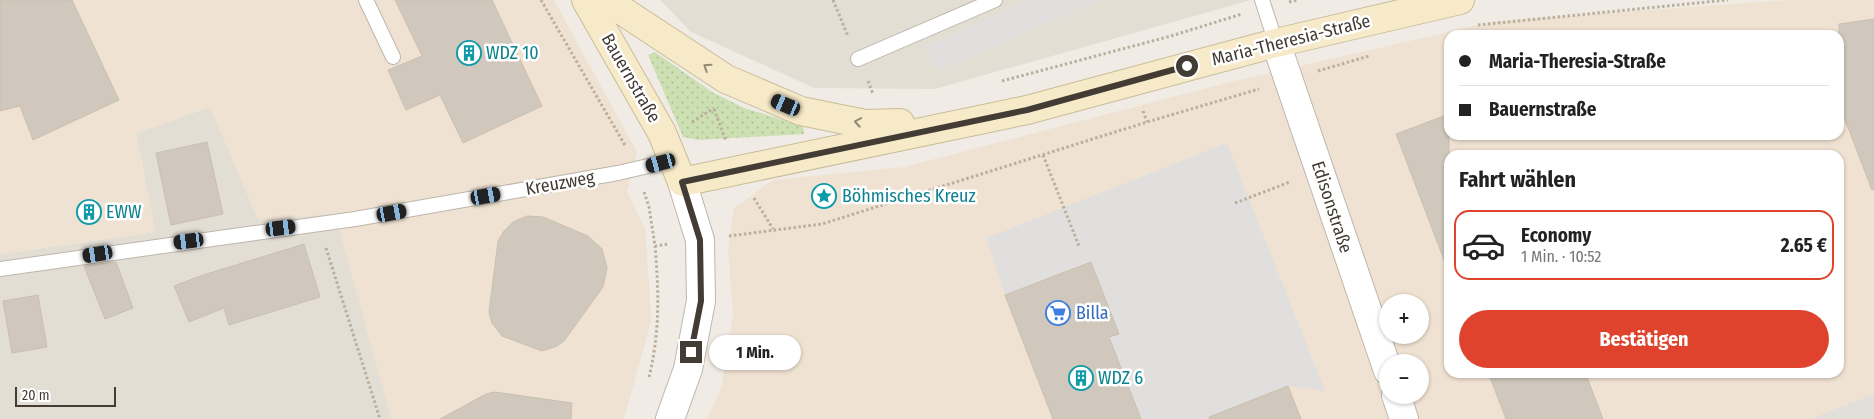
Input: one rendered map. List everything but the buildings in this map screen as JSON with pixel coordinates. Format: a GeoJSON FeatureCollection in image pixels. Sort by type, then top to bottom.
{"type":"FeatureCollection","features":[{"type":"Feature","properties":{"kind":"main road","name":"Bauernstraße"},"geometry":{"type":"LineString","coordinates":[[586,0],[662,133],[678,171]]}},
{"type":"Feature","properties":{"kind":"main road","name":"Maria-Theresia-Straße"},"geometry":{"type":"LineString","coordinates":[[606,0],[726,79],[801,111],[865,124],[977,120]]}},
{"type":"Feature","properties":{"kind":"main road","name":"Maria-Theresia-Straße"},"geometry":{"type":"LineString","coordinates":[[678,171],[1027,110],[1276,43],[1460,0]]}},
{"type":"Feature","properties":{"kind":"street","name":"Edisonstraße"},"geometry":{"type":"LineString","coordinates":[[1276,43],[1382,354]]}},
{"type":"Feature","properties":{"kind":"street","name":"Bauernstraße"},"geometry":{"type":"LineString","coordinates":[[670,419],[688,369],[701,301],[700,240],[678,171]]}},
{"type":"Feature","properties":{"kind":"street"},"geometry":{"type":"LineString","coordinates":[[1399,404],[1404,419]]}},
{"type":"Feature","properties":{"kind":"lane"},"geometry":{"type":"LineString","coordinates":[[366,0],[392,57]]}},
{"type":"Feature","properties":{"kind":"lane"},"geometry":{"type":"LineString","coordinates":[[858,59],[995,0]]}},
{"type":"Feature","properties":{"kind":"lane"},"geometry":{"type":"LineString","coordinates":[[1262,4],[1276,43]]}},
{"type":"Feature","properties":{"kind":"lane","name":"Kreuzweg"},"geometry":{"type":"LineString","coordinates":[[0,269],[318,224],[618,173],[678,171]]}},
{"type":"Feature","properties":{"kind":"path"},"geometry":{"type":"LineString","coordinates":[[994,83],[1171,36],[1262,4],[1298,0]]}},
{"type":"Feature","properties":{"kind":"path"},"geometry":{"type":"LineString","coordinates":[[1043,155],[1079,246]]}},
{"type":"Feature","properties":{"kind":"path"},"geometry":{"type":"LineString","coordinates":[[1235,204],[1320,170]]}},
{"type":"Feature","properties":{"kind":"path"},"geometry":{"type":"LineString","coordinates":[[318,224],[380,419]]}},
{"type":"Feature","properties":{"kind":"path"},"geometry":{"type":"LineString","coordinates":[[649,380],[658,334],[659,290],[656,246]]}},
{"type":"Feature","properties":{"kind":"shaded area"},"geometry":{"type":"Polygon","coordinates":[[[0,0],[554,0],[637,152],[627,192],[645,229],[651,320],[624,419],[391,419],[335,214],[258,220],[210,107],[136,133],[155,232],[0,254],[0,0]]]}},
{"type":"Feature","properties":{"kind":"shaded area"},"geometry":{"type":"Polygon","coordinates":[[[660,0],[1251,0],[935,89],[814,88],[691,32],[660,0]]]}},
{"type":"Feature","properties":{"kind":"shaded area"},"geometry":{"type":"Polygon","coordinates":[[[1032,0],[1100,0],[937,71],[926,46],[1032,0]]]}},
{"type":"Feature","properties":{"kind":"shaded area"},"geometry":{"type":"Polygon","coordinates":[[[1787,0],[1874,0],[1874,394],[1810,419],[707,419],[721,388],[733,315],[728,249],[734,208],[773,180],[904,167],[1230,82],[1444,33],[1444,140],[1844,140],[1844,30],[1458,30],[1497,21],[1787,0]]]}},
{"type":"Feature","properties":{"kind":"shaded area"},"geometry":{"type":"Polygon","coordinates":[[[210,107],[627,192],[645,229],[651,320],[624,419],[0,419],[0,254],[155,232],[136,133],[210,107]]]}},
{"type":"Feature","properties":{"kind":"shaded area"},"geometry":{"type":"Polygon","coordinates":[[[1227,143],[1325,391],[1288,386],[1203,419],[1141,419],[1109,337],[1119,333],[1091,262],[1005,295],[986,238],[1227,143]]]}},
{"type":"Feature","properties":{"kind":"shaded area"},"geometry":{"type":"Polygon","coordinates":[[[1874,394],[1874,419],[1810,419],[1874,394]]]}},
{"type":"Feature","properties":{"kind":"green space"},"geometry":{"type":"Polygon","coordinates":[[[655,52],[712,92],[744,108],[803,126],[804,134],[698,140],[683,137],[648,55],[655,52]]]}},
{"type":"Feature","properties":{"kind":"place","name":"WDZ 10"},"geometry":{"type":"Point","coordinates":[469,53]}},
{"type":"Feature","properties":{"kind":"place","name":"Böhmisches Kreuz"},"geometry":{"type":"Point","coordinates":[824,196]}},
{"type":"Feature","properties":{"kind":"place","name":"EWW"},"geometry":{"type":"Point","coordinates":[89,212]}},
{"type":"Feature","properties":{"kind":"place","name":"Billa"},"geometry":{"type":"Point","coordinates":[1058,313]}},
{"type":"Feature","properties":{"kind":"place","name":"WDZ 6"},"geometry":{"type":"Point","coordinates":[1081,378]}},
{"type":"Feature","properties":{"kind":"route"},"geometry":{"type":"LineString","coordinates":[[691,352],[701,301],[700,240],[682,182],[837,148],[1027,110],[1187,66]]}}]}
